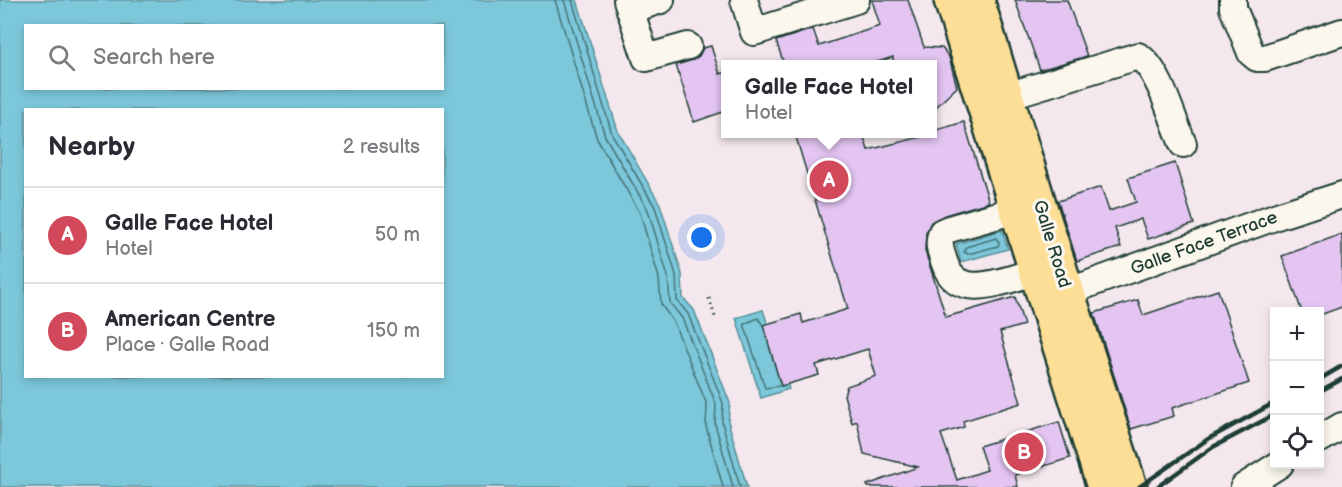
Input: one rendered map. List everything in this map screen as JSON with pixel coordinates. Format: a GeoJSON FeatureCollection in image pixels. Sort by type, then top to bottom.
{"type":"FeatureCollection","features":[{"type":"Feature","properties":{"kind":"highway","name":"Galle Road"},"geometry":{"type":"LineString","coordinates":[[951,0],[1035,272],[1115,483]]}},
{"type":"Feature","properties":{"kind":"highway","name":"Galle Road"},"geometry":{"type":"LineString","coordinates":[[977,0],[1067,292],[1115,483]]}},
{"type":"Feature","properties":{"kind":"street"},"geometry":{"type":"LineString","coordinates":[[661,0],[629,5],[646,58],[688,46]]}},
{"type":"Feature","properties":{"kind":"street"},"geometry":{"type":"LineString","coordinates":[[744,0],[754,32],[856,0]]}},
{"type":"Feature","properties":{"kind":"street"},"geometry":{"type":"LineString","coordinates":[[1233,0],[1233,8],[1251,53],[1257,58],[1265,58],[1342,32]]}},
{"type":"Feature","properties":{"kind":"street"},"geometry":{"type":"LineString","coordinates":[[1007,96],[1138,56],[1147,61],[1182,144]]}},
{"type":"Feature","properties":{"kind":"street","name":"Galle Face Terrace"},"geometry":{"type":"LineString","coordinates":[[1067,292],[1342,195]]}},
{"type":"Feature","properties":{"kind":"street"},"geometry":{"type":"LineString","coordinates":[[1016,210],[949,229],[942,232],[938,242],[949,276],[965,286],[978,286],[1035,272]]}},
{"type":"Feature","properties":{"kind":"street"},"geometry":{"type":"LineString","coordinates":[[1324,437],[1342,426]]}},
{"type":"Feature","properties":{"kind":"street"},"geometry":{"type":"LineString","coordinates":[[1244,487],[1273,469]]}},
{"type":"Feature","properties":{"kind":"path"},"geometry":{"type":"LineString","coordinates":[[709,298],[716,320]]}},
{"type":"Feature","properties":{"kind":"water"},"geometry":{"type":"Polygon","coordinates":[[[0,0],[577,0],[618,131],[660,204],[682,274],[683,298],[694,310],[730,403],[728,421],[747,487],[0,487],[0,0]]]}},
{"type":"Feature","properties":{"kind":"water"},"geometry":{"type":"Polygon","coordinates":[[[1002,230],[1008,249],[961,262],[956,244],[1002,230]]]}},
{"type":"Feature","properties":{"kind":"water"},"geometry":{"type":"Polygon","coordinates":[[[763,310],[789,389],[761,398],[736,318],[763,310]]]}},
{"type":"Feature","properties":{"kind":"building"},"geometry":{"type":"Polygon","coordinates":[[[872,0],[908,0],[924,47],[942,48],[949,57],[957,87],[937,106],[937,60],[893,60],[893,57],[884,60],[783,60],[776,41],[813,29],[819,46],[880,26],[872,0]]]}},
{"type":"Feature","properties":{"kind":"building"},"geometry":{"type":"Polygon","coordinates":[[[1015,0],[1067,0],[1087,56],[1040,70],[1015,0]]]}},
{"type":"Feature","properties":{"kind":"building"},"geometry":{"type":"Polygon","coordinates":[[[711,46],[721,74],[721,113],[694,122],[676,65],[693,60],[699,56],[703,48],[711,46]]]}},
{"type":"Feature","properties":{"kind":"building"},"geometry":{"type":"Polygon","coordinates":[[[964,122],[989,202],[945,215],[931,222],[926,233],[925,251],[946,317],[1015,297],[1024,325],[1000,332],[1021,403],[963,421],[964,427],[941,434],[957,480],[987,470],[979,446],[1059,422],[1070,458],[1015,475],[1018,487],[868,487],[867,485],[918,467],[864,454],[857,421],[852,423],[844,395],[847,386],[876,376],[868,349],[816,365],[819,375],[781,386],[763,325],[801,314],[803,323],[848,309],[796,138],[864,138],[868,150],[917,138],[937,138],[937,130],[964,122]]]}},
{"type":"Feature","properties":{"kind":"building"},"geometry":{"type":"Polygon","coordinates":[[[1175,163],[1194,224],[1148,239],[1141,219],[1115,228],[1121,247],[1077,261],[1058,201],[1101,187],[1109,211],[1136,202],[1128,178],[1175,163]]]}},
{"type":"Feature","properties":{"kind":"building"},"geometry":{"type":"Polygon","coordinates":[[[1342,234],[1342,307],[1324,314],[1324,307],[1300,307],[1282,256],[1342,234]]]}},
{"type":"Feature","properties":{"kind":"building"},"geometry":{"type":"Polygon","coordinates":[[[1218,290],[1249,383],[1172,408],[1174,416],[1131,429],[1094,313],[1138,300],[1143,315],[1218,290]]]}},
{"type":"Feature","properties":{"kind":"railway"},"geometry":{"type":"LineString","coordinates":[[1324,377],[1342,366]]}},
{"type":"Feature","properties":{"kind":"railway"},"geometry":{"type":"LineString","coordinates":[[1324,389],[1342,379]]}},
{"type":"Feature","properties":{"kind":"railway"},"geometry":{"type":"LineString","coordinates":[[1139,487],[1208,439],[1270,405]]}},
{"type":"Feature","properties":{"kind":"railway"},"geometry":{"type":"LineString","coordinates":[[1157,487],[1213,447],[1270,417]]}},
{"type":"Feature","properties":{"kind":"place","name":"Galle Face Hotel"},"geometry":{"type":"Point","coordinates":[829,180]}},
{"type":"Feature","properties":{"kind":"place","name":"American Centre"},"geometry":{"type":"Point","coordinates":[1024,452]}}]}
